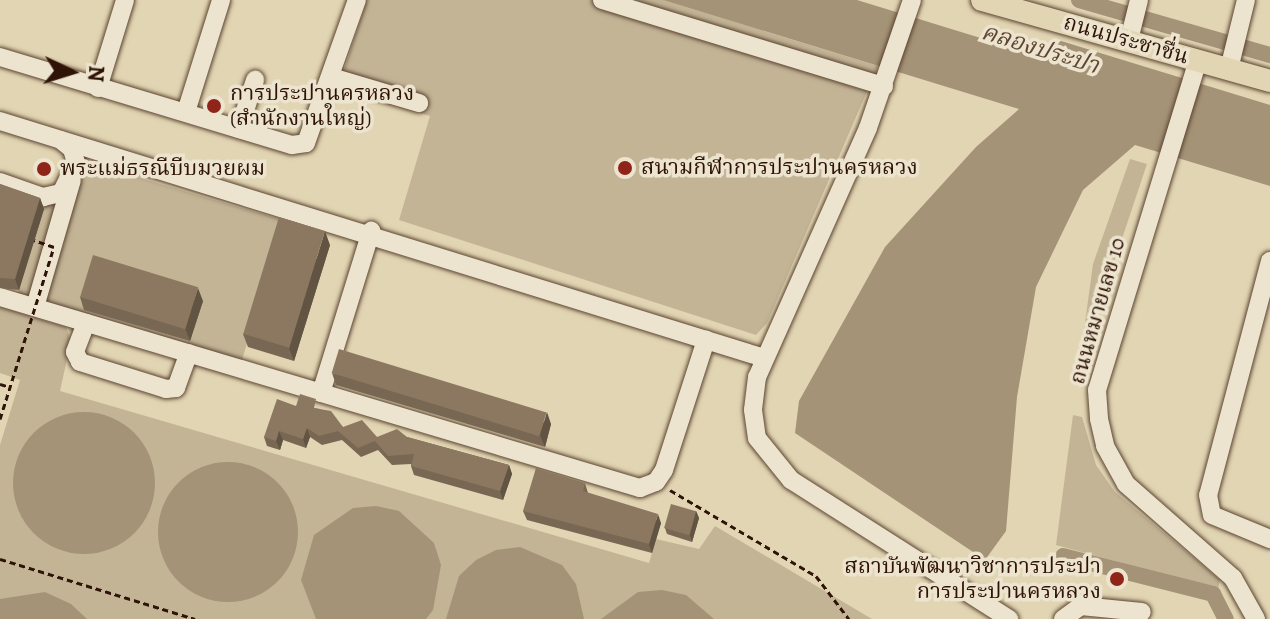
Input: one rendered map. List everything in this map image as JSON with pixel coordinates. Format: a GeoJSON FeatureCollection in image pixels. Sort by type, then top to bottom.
{"type":"FeatureCollection","features":[{"type":"Feature","properties":{"kind":"main road","name":"ถนนประชาชื่น"},"geometry":{"type":"LineString","coordinates":[[982,0],[1031,6],[1131,32],[1195,68],[1231,61],[1270,81]]}},
{"type":"Feature","properties":{"kind":"street"},"geometry":{"type":"LineString","coordinates":[[98,88],[125,0]]}},
{"type":"Feature","properties":{"kind":"street"},"geometry":{"type":"LineString","coordinates":[[186,112],[221,0]]}},
{"type":"Feature","properties":{"kind":"street"},"geometry":{"type":"LineString","coordinates":[[0,57],[292,145],[306,143],[357,0]]}},
{"type":"Feature","properties":{"kind":"street"},"geometry":{"type":"LineString","coordinates":[[602,0],[886,79]]}},
{"type":"Feature","properties":{"kind":"street"},"geometry":{"type":"LineString","coordinates":[[1131,32],[1139,0]]}},
{"type":"Feature","properties":{"kind":"street"},"geometry":{"type":"LineString","coordinates":[[1231,61],[1246,0]]}},
{"type":"Feature","properties":{"kind":"street"},"geometry":{"type":"LineString","coordinates":[[911,4],[886,79],[764,358],[753,410],[757,438],[770,458],[791,480],[1009,619]]}},
{"type":"Feature","properties":{"kind":"street","name":"ถนนหมายเลข 10"},"geometry":{"type":"LineString","coordinates":[[1195,68],[1097,390],[1105,446],[1126,484],[1233,578],[1256,619]]}},
{"type":"Feature","properties":{"kind":"street"},"geometry":{"type":"LineString","coordinates":[[331,77],[419,103]]}},
{"type":"Feature","properties":{"kind":"street"},"geometry":{"type":"LineString","coordinates":[[239,129],[255,80]]}},
{"type":"Feature","properties":{"kind":"street"},"geometry":{"type":"LineString","coordinates":[[0,121],[371,231],[764,358]]}},
{"type":"Feature","properties":{"kind":"street"},"geometry":{"type":"LineString","coordinates":[[35,307],[72,180],[74,154],[59,138]]}},
{"type":"Feature","properties":{"kind":"street"},"geometry":{"type":"LineString","coordinates":[[0,182],[48,197],[61,193],[72,180]]}},
{"type":"Feature","properties":{"kind":"street"},"geometry":{"type":"LineString","coordinates":[[321,393],[371,231]]}},
{"type":"Feature","properties":{"kind":"street"},"geometry":{"type":"LineString","coordinates":[[1270,261],[1208,495],[1212,515],[1270,539]]}},
{"type":"Feature","properties":{"kind":"street"},"geometry":{"type":"LineString","coordinates":[[0,297],[640,488],[656,482],[706,340]]}},
{"type":"Feature","properties":{"kind":"street"},"geometry":{"type":"LineString","coordinates":[[86,323],[75,352],[80,362],[166,389],[176,388],[189,353]]}},
{"type":"Feature","properties":{"kind":"street"},"geometry":{"type":"LineString","coordinates":[[1063,619],[1081,606],[1142,612]]}},
{"type":"Feature","properties":{"kind":"path"},"geometry":{"type":"LineString","coordinates":[[0,419],[54,247],[34,240]]}},
{"type":"Feature","properties":{"kind":"path"},"geometry":{"type":"LineString","coordinates":[[0,384],[10,387]]}},
{"type":"Feature","properties":{"kind":"path"},"geometry":{"type":"LineString","coordinates":[[656,482],[735,524],[816,576],[849,619]]}},
{"type":"Feature","properties":{"kind":"path"},"geometry":{"type":"LineString","coordinates":[[0,559],[195,619]]}},
{"type":"Feature","properties":{"kind":"shaded area","name":"สนามกีฬาการประปานครหลวง"},"geometry":{"type":"Polygon","coordinates":[[[367,0],[663,0],[878,66],[767,323],[756,335],[399,220],[430,116],[338,89],[367,0]]]}},
{"type":"Feature","properties":{"kind":"shaded area"},"geometry":{"type":"Polygon","coordinates":[[[1130,159],[1147,164],[1079,367],[1093,264],[1130,159]]]}},
{"type":"Feature","properties":{"kind":"shaded area"},"geometry":{"type":"Polygon","coordinates":[[[83,161],[285,221],[241,363],[17,296],[44,206],[47,202],[69,207],[83,161]]]}},
{"type":"Feature","properties":{"kind":"shaded area"},"geometry":{"type":"Polygon","coordinates":[[[0,307],[66,327],[71,341],[60,391],[649,563],[656,539],[699,549],[715,526],[872,619],[0,619],[0,445],[20,380],[0,373],[0,307]]]}},
{"type":"Feature","properties":{"kind":"shaded area"},"geometry":{"type":"Polygon","coordinates":[[[1073,415],[1082,417],[1096,465],[1115,492],[1220,580],[1218,589],[1056,545],[1073,415]]]}},
{"type":"Feature","properties":{"kind":"water","name":"คลองประปา"},"geometry":{"type":"Polygon","coordinates":[[[663,0],[857,0],[1029,53],[1061,41],[1270,105],[1270,186],[1135,145],[1083,190],[1036,287],[1017,397],[1006,531],[985,560],[795,433],[799,401],[885,247],[976,147],[1019,109],[663,0]]]}},
{"type":"Feature","properties":{"kind":"water"},"geometry":{"type":"Polygon","coordinates":[[[84,412],[111,418],[134,433],[149,456],[155,483],[149,510],[134,533],[111,548],[84,554],[57,548],[34,533],[19,510],[13,483],[19,456],[34,433],[57,418],[84,412]]]}},
{"type":"Feature","properties":{"kind":"water"},"geometry":{"type":"Polygon","coordinates":[[[228,462],[255,468],[277,483],[292,505],[298,532],[292,559],[277,581],[255,596],[228,602],[201,596],[179,581],[164,559],[158,532],[164,505],[179,483],[201,468],[228,462]]]}},
{"type":"Feature","properties":{"kind":"water"},"geometry":{"type":"Polygon","coordinates":[[[376,506],[399,511],[434,543],[441,565],[433,610],[426,619],[316,619],[301,580],[314,535],[353,508],[376,506]]]}},
{"type":"Feature","properties":{"kind":"water"},"geometry":{"type":"Polygon","coordinates":[[[520,547],[562,565],[576,584],[584,619],[446,619],[459,576],[476,560],[496,550],[520,547]]]}},
{"type":"Feature","properties":{"kind":"water"},"geometry":{"type":"Polygon","coordinates":[[[662,590],[686,595],[714,619],[601,619],[638,592],[662,590]]]}},
{"type":"Feature","properties":{"kind":"water"},"geometry":{"type":"Polygon","coordinates":[[[45,592],[71,604],[87,619],[0,619],[0,599],[45,592]]]}},
{"type":"Feature","properties":{"kind":"building"},"geometry":{"type":"Polygon","coordinates":[[[0,184],[40,198],[15,279],[0,278],[0,184]]]}},
{"type":"Feature","properties":{"kind":"building"},"geometry":{"type":"Polygon","coordinates":[[[279,217],[325,231],[289,348],[243,334],[279,217]]]}},
{"type":"Feature","properties":{"kind":"building"},"geometry":{"type":"Polygon","coordinates":[[[93,255],[198,287],[185,329],[80,297],[93,255]]]}},
{"type":"Feature","properties":{"kind":"building"},"geometry":{"type":"Polygon","coordinates":[[[339,349],[547,412],[539,436],[332,373],[339,349]]]}},
{"type":"Feature","properties":{"kind":"building"},"geometry":{"type":"Polygon","coordinates":[[[300,394],[316,399],[314,408],[331,411],[343,427],[362,420],[377,437],[397,429],[407,437],[509,465],[500,491],[411,466],[414,454],[388,456],[375,441],[358,448],[338,431],[319,436],[307,428],[303,439],[279,431],[276,441],[264,437],[277,399],[296,406],[300,394]]]}},
{"type":"Feature","properties":{"kind":"building"},"geometry":{"type":"Polygon","coordinates":[[[536,468],[585,483],[583,491],[658,514],[649,544],[523,511],[536,468]]]}},
{"type":"Feature","properties":{"kind":"building"},"geometry":{"type":"Polygon","coordinates":[[[671,504],[696,511],[689,535],[664,528],[671,504]]]}},
{"type":"Feature","properties":{"kind":"waterway"},"geometry":{"type":"LineString","coordinates":[[1079,0],[1270,55]]}},
{"type":"Feature","properties":{"kind":"waterway"},"geometry":{"type":"LineString","coordinates":[[1063,556],[1213,594],[1226,619]]}},
{"type":"Feature","properties":{"kind":"place","name":"การประปานครหลวง (สำนักงานใหญ่)"},"geometry":{"type":"Point","coordinates":[214,106]}},
{"type":"Feature","properties":{"kind":"place","name":"สนามกีฬาการประปานครหลวง"},"geometry":{"type":"Point","coordinates":[625,168]}},
{"type":"Feature","properties":{"kind":"place","name":"พระแม่ธรณีบีบมวยผม"},"geometry":{"type":"Point","coordinates":[44,169]}},
{"type":"Feature","properties":{"kind":"place","name":"สถาบันพัฒนาวิชาการประปา การประปานครหลวง"},"geometry":{"type":"Point","coordinates":[1117,579]}}]}
